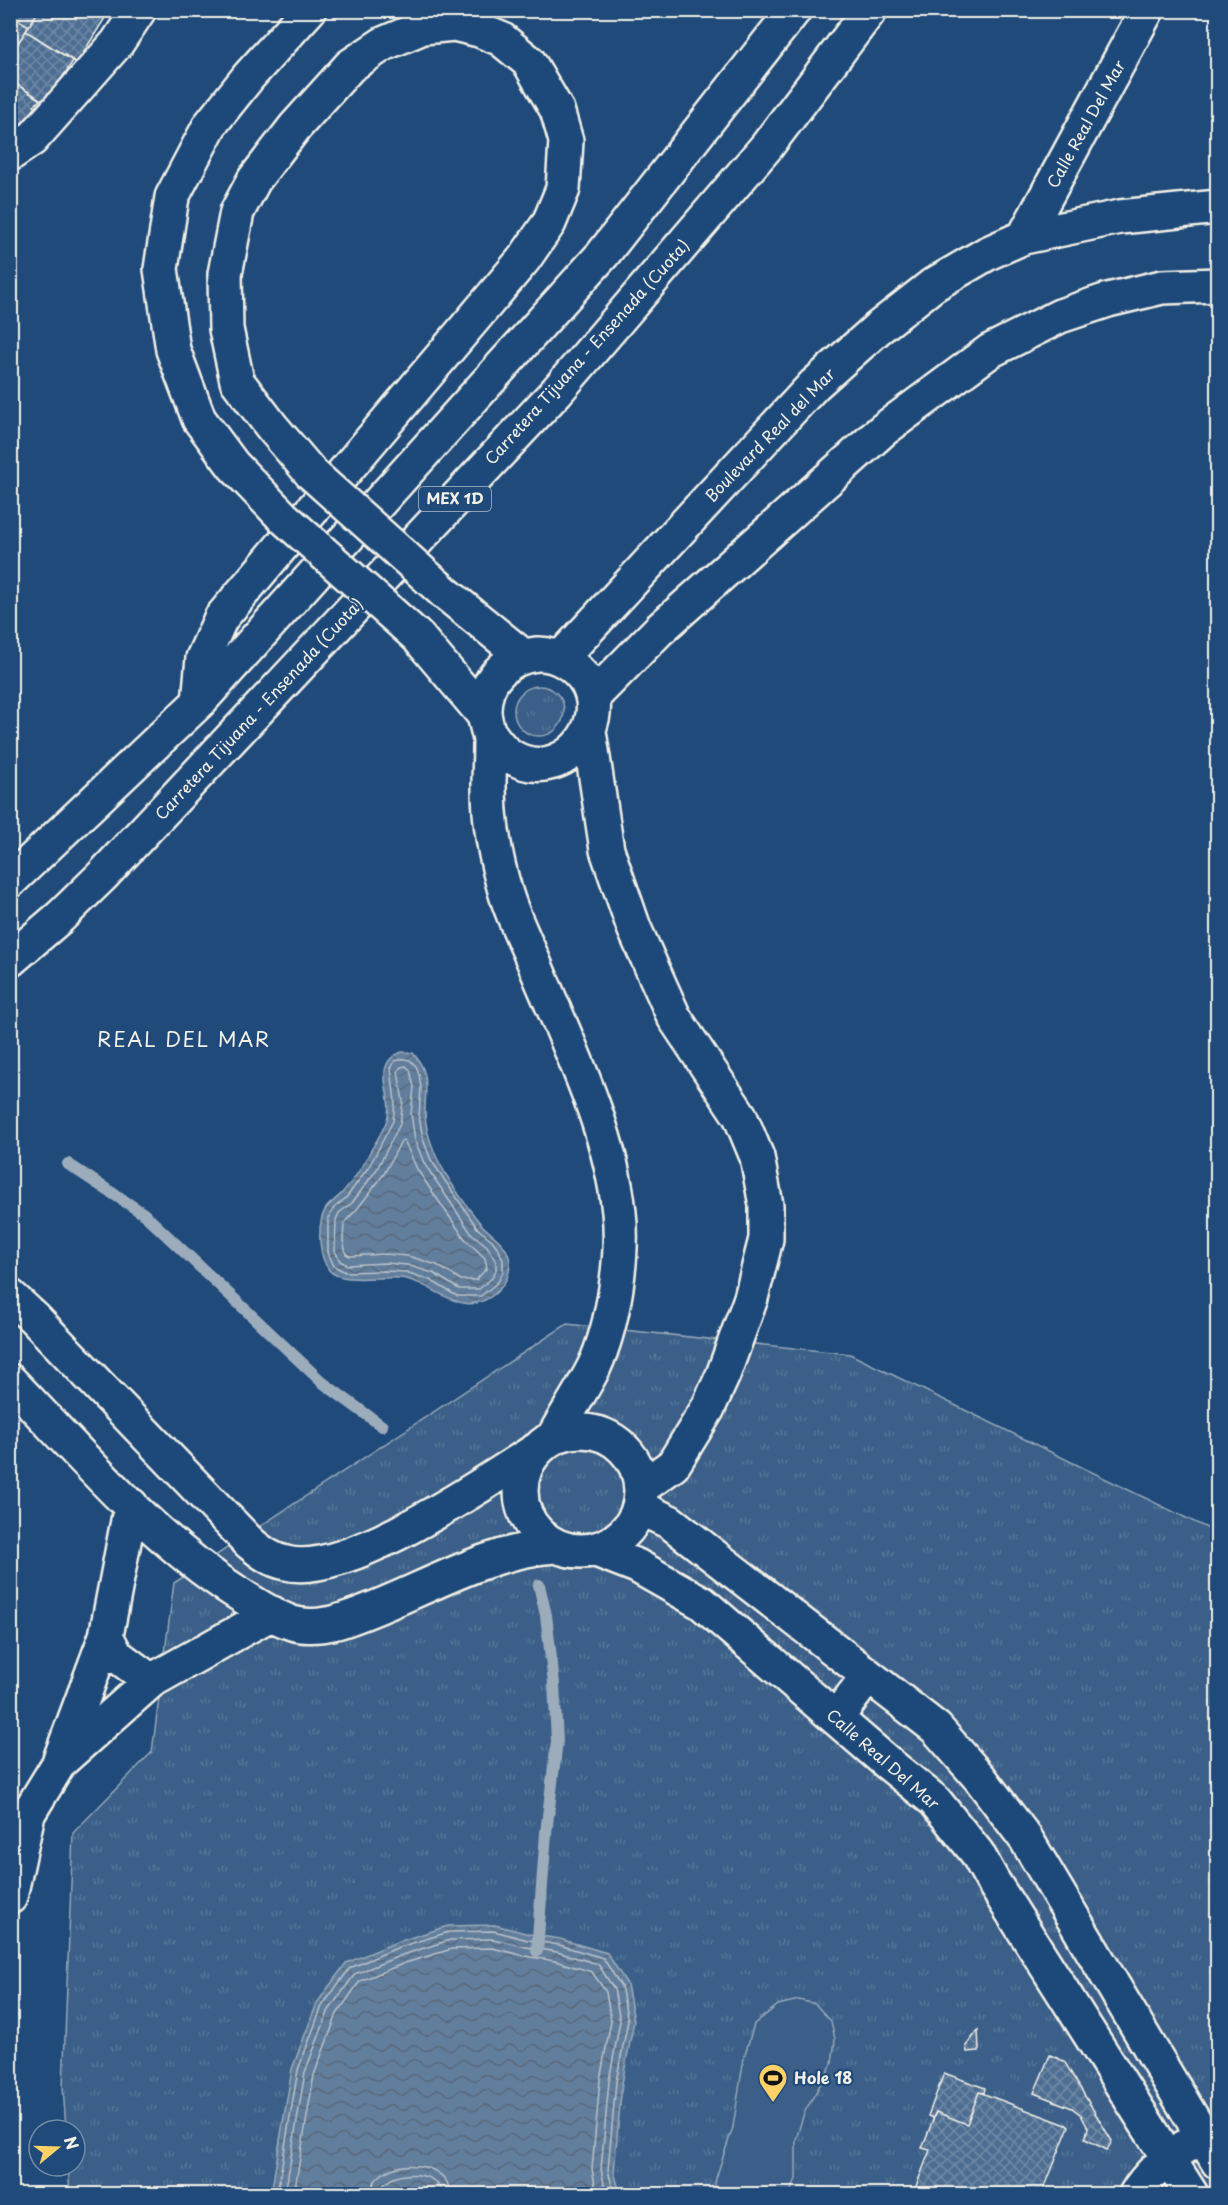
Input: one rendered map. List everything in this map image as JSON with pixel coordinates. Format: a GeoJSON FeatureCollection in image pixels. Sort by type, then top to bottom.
{"type":"FeatureCollection","features":[{"type":"Feature","properties":{"kind":"main road"},"geometry":{"type":"LineString","coordinates":[[10,154],[32,139],[71,96],[117,43],[139,10]]}},
{"type":"Feature","properties":{"kind":"main road"},"geometry":{"type":"LineString","coordinates":[[10,1296],[34,1318],[250,1543],[266,1556],[287,1564],[313,1565],[343,1558],[434,1514],[545,1443],[571,1431],[590,1431],[608,1436],[625,1449],[637,1466],[641,1497],[631,1527],[616,1542],[596,1550],[575,1552],[555,1546],[540,1535],[528,1520],[522,1502],[521,1483],[526,1465],[545,1443],[594,1366],[610,1316],[618,1269],[620,1214],[612,1163],[586,1088],[507,896],[498,861],[489,788],[487,724],[485,696],[493,678],[506,665],[524,656],[542,654],[561,658],[575,668],[586,681],[593,697],[593,714],[589,731],[580,746],[565,757],[549,763],[531,764],[514,758],[500,748],[487,724],[418,637],[283,518],[233,465],[199,419],[173,350],[161,268],[172,197],[210,125],[249,76],[309,10]]}},
{"type":"Feature","properties":{"kind":"main road","name":"MEX 1D"},"geometry":{"type":"LineString","coordinates":[[10,881],[199,702],[603,254],[794,10]]}},
{"type":"Feature","properties":{"kind":"main road","name":"Carretera Tijuana - Ensenada (Cuota)"},"geometry":{"type":"LineString","coordinates":[[10,960],[60,917],[102,876],[557,390],[767,146],[870,10]]}},
{"type":"Feature","properties":{"kind":"main road","name":"Calle Real Del Mar"},"geometry":{"type":"LineString","coordinates":[[1024,237],[1147,10]]}},
{"type":"Feature","properties":{"kind":"main road"},"geometry":{"type":"LineString","coordinates":[[199,702],[203,658],[221,618],[524,260],[549,223],[563,189],[566,141],[557,110],[529,62],[501,39],[479,30],[454,24],[423,27],[383,44],[350,66],[295,127],[254,180],[237,212],[225,274],[226,329],[237,381],[311,473],[444,592],[524,656]]}},
{"type":"Feature","properties":{"kind":"main road","name":"Boulevard Real del Mar"},"geometry":{"type":"LineString","coordinates":[[561,658],[814,385],[877,329],[933,285],[988,253],[1024,237],[1120,217],[1218,207]]}},
{"type":"Feature","properties":{"kind":"main road"},"geometry":{"type":"LineString","coordinates":[[593,697],[659,630],[883,430],[990,351],[1060,316],[1108,300],[1162,287],[1218,285]]}},
{"type":"Feature","properties":{"kind":"main road"},"geometry":{"type":"LineString","coordinates":[[589,731],[607,850],[634,928],[674,1017],[740,1116],[757,1157],[766,1205],[766,1239],[751,1298],[712,1400],[673,1465],[641,1497]]}},
{"type":"Feature","properties":{"kind":"main road"},"geometry":{"type":"LineString","coordinates":[[10,1381],[131,1505],[204,1572],[256,1605],[291,1623],[309,1626],[344,1620],[521,1550],[555,1546]]}},
{"type":"Feature","properties":{"kind":"main road"},"geometry":{"type":"LineString","coordinates":[[641,1497],[670,1522],[936,1728],[980,1778],[1026,1839],[1210,2150],[1167,2158],[1149,2175],[1136,2194]]}},
{"type":"Feature","properties":{"kind":"main road"},"geometry":{"type":"LineString","coordinates":[[10,1897],[28,1814],[58,1765],[106,1636],[131,1505]]}},
{"type":"Feature","properties":{"kind":"main road","name":"Calle Real Del Mar"},"geometry":{"type":"LineString","coordinates":[[596,1550],[638,1566],[702,1603],[935,1801],[977,1853],[1189,2194]]}},
{"type":"Feature","properties":{"kind":"main road"},"geometry":{"type":"LineString","coordinates":[[740,1636],[769,1598]]}},
{"type":"Feature","properties":{"kind":"main road"},"geometry":{"type":"LineString","coordinates":[[58,1765],[151,1681],[272,1613]]}},
{"type":"Feature","properties":{"kind":"main road"},"geometry":{"type":"LineString","coordinates":[[106,1636],[116,1655],[151,1681]]}},
{"type":"Feature","properties":{"kind":"main road"},"geometry":{"type":"LineString","coordinates":[[836,1718],[868,1676]]}},
{"type":"Feature","properties":{"kind":"main road"},"geometry":{"type":"LineString","coordinates":[[1189,2194],[1218,2173]]}},
{"type":"Feature","properties":{"kind":"green space"},"geometry":{"type":"Polygon","coordinates":[[[539,686],[553,690],[560,697],[564,711],[560,725],[553,732],[539,736],[525,732],[518,725],[514,711],[518,697],[525,690],[539,686]]]}},
{"type":"Feature","properties":{"kind":"green space"},"geometry":{"type":"Polygon","coordinates":[[[567,1324],[850,1354],[1217,1533],[1217,2194],[70,2194],[69,2178],[87,2178],[87,2118],[65,2118],[63,2087],[73,1833],[152,1752],[174,1583],[567,1324]]]}},
{"type":"Feature","properties":{"kind":"green space","name":"Hole 18"},"geometry":{"type":"Polygon","coordinates":[[[799,2000],[815,2004],[831,2021],[835,2039],[832,2064],[804,2113],[796,2139],[796,2179],[789,2194],[714,2194],[716,2178],[733,2127],[744,2058],[754,2024],[778,2005],[799,2000]]]}},
{"type":"Feature","properties":{"kind":"water"},"geometry":{"type":"Polygon","coordinates":[[[402,1052],[413,1053],[425,1074],[427,1129],[440,1164],[469,1209],[503,1245],[509,1256],[510,1267],[505,1282],[498,1291],[485,1300],[473,1304],[461,1303],[425,1286],[399,1278],[342,1277],[329,1270],[321,1251],[323,1213],[354,1178],[384,1128],[389,1110],[385,1072],[392,1057],[402,1052]]]}},
{"type":"Feature","properties":{"kind":"water"},"geometry":{"type":"Polygon","coordinates":[[[495,1925],[560,1939],[607,1953],[627,1984],[634,2021],[622,2083],[614,2171],[620,2194],[436,2194],[416,2188],[375,2194],[271,2194],[292,2069],[317,2003],[346,1963],[397,1942],[448,1926],[495,1925]]]}},
{"type":"Feature","properties":{"kind":"building"},"geometry":{"type":"Polygon","coordinates":[[[10,10],[39,10],[29,26],[10,15],[10,10]]]}},
{"type":"Feature","properties":{"kind":"building"},"geometry":{"type":"Polygon","coordinates":[[[39,10],[110,10],[77,63],[26,31],[39,10]]]}},
{"type":"Feature","properties":{"kind":"building"},"geometry":{"type":"Polygon","coordinates":[[[10,15],[29,26],[10,55],[10,15]]]}},
{"type":"Feature","properties":{"kind":"building"},"geometry":{"type":"Polygon","coordinates":[[[26,31],[73,61],[46,103],[10,80],[10,55],[26,31]]]}},
{"type":"Feature","properties":{"kind":"building"},"geometry":{"type":"Polygon","coordinates":[[[10,80],[40,100],[34,106],[41,112],[10,139],[10,80]]]}},
{"type":"Feature","properties":{"kind":"building"},"geometry":{"type":"Polygon","coordinates":[[[978,2030],[979,2051],[967,2052],[966,2046],[978,2030]]]}},
{"type":"Feature","properties":{"kind":"building"},"geometry":{"type":"Polygon","coordinates":[[[1050,2055],[1064,2061],[1112,2141],[1107,2150],[1085,2139],[1088,2128],[1081,2115],[1072,2108],[1034,2093],[1050,2055]]]}},
{"type":"Feature","properties":{"kind":"building"},"geometry":{"type":"Polygon","coordinates":[[[944,2073],[985,2088],[984,2093],[979,2092],[967,2124],[936,2112],[933,2118],[928,2116],[944,2073]]]}},
{"type":"Feature","properties":{"kind":"building"},"geometry":{"type":"Polygon","coordinates":[[[979,2092],[1069,2126],[1042,2194],[913,2194],[930,2150],[922,2148],[936,2112],[967,2124],[979,2092]]]}},
{"type":"Feature","properties":{"kind":"waterway"},"geometry":{"type":"LineString","coordinates":[[68,1164],[144,1214],[322,1382],[382,1426]]}},
{"type":"Feature","properties":{"kind":"waterway"},"geometry":{"type":"LineString","coordinates":[[537,1951],[546,1833],[557,1741],[554,1684],[546,1615],[539,1585]]}},
{"type":"Feature","properties":{"kind":"place","name":"Hole 18"},"geometry":{"type":"Point","coordinates":[773,2104]}},
{"type":"Feature","properties":{"kind":"district","name":"REAL DEL MAR"},"geometry":{"type":"Point","coordinates":[184,1040]}}]}
